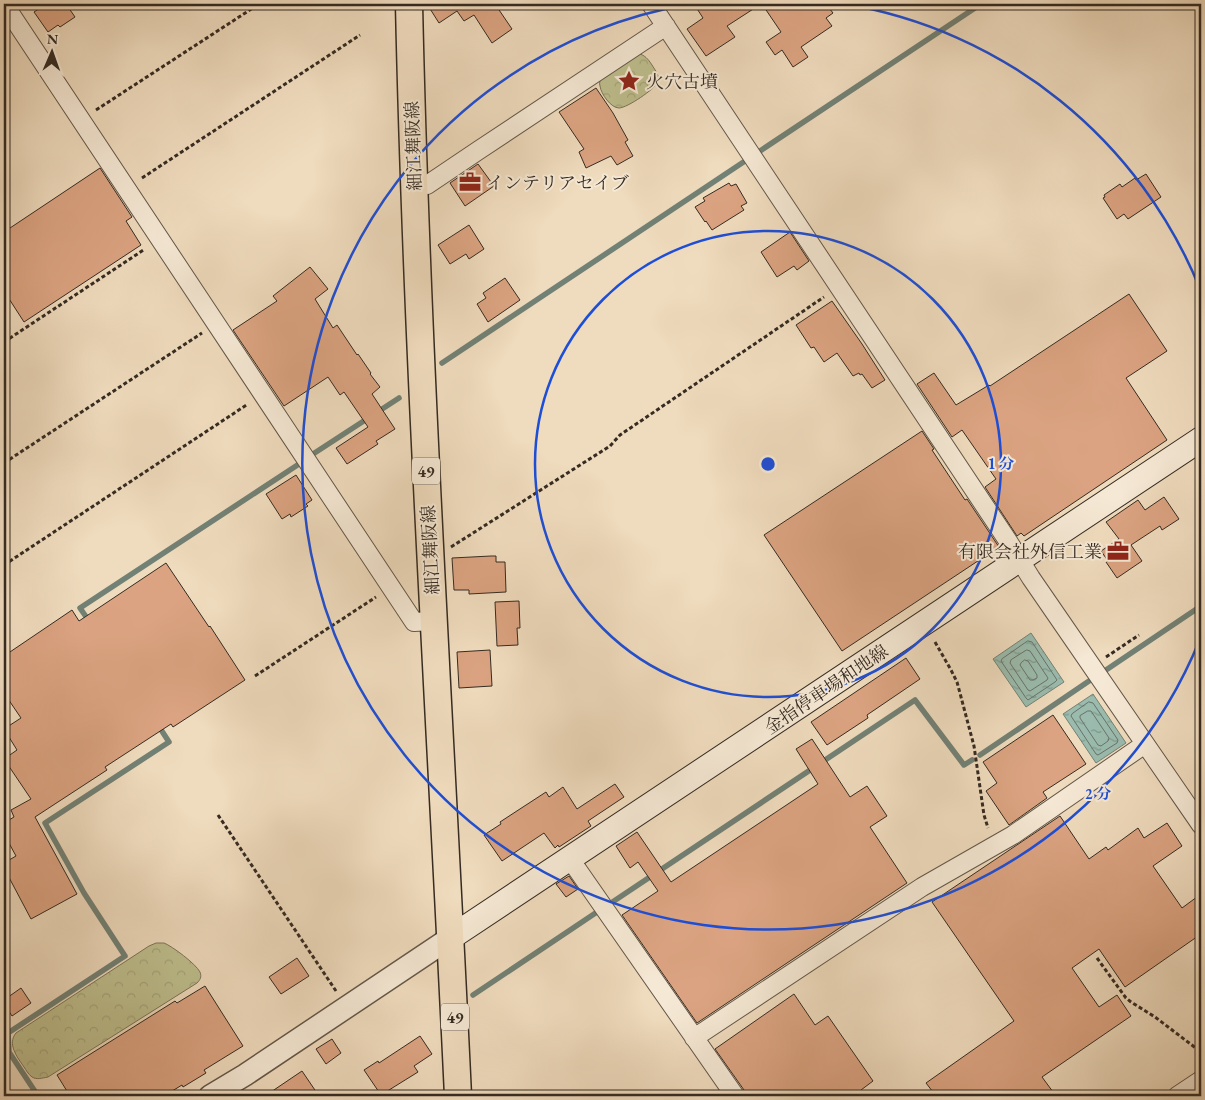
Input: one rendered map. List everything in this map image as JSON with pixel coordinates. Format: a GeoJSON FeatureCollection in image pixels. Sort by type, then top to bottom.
{"type":"FeatureCollection","features":[{"type":"Feature","properties":{"kind":"main road","name":"細江舞阪線"},"geometry":{"type":"LineString","coordinates":[[409,4],[414,185],[433,621],[458,1096]]}},
{"type":"Feature","properties":{"kind":"main road","name":"金指停車場和地線"},"geometry":{"type":"LineString","coordinates":[[450,938],[1201,439]]}},
{"type":"Feature","properties":{"kind":"street"},"geometry":{"type":"LineString","coordinates":[[4,4],[414,622],[433,621]]}},
{"type":"Feature","properties":{"kind":"street"},"geometry":{"type":"LineString","coordinates":[[651,4],[1031,578],[1201,825]]}},
{"type":"Feature","properties":{"kind":"street"},"geometry":{"type":"LineString","coordinates":[[414,185],[427,185],[666,26]]}},
{"type":"Feature","properties":{"kind":"street"},"geometry":{"type":"LineString","coordinates":[[694,1038],[922,887],[1014,835],[1145,744]]}},
{"type":"Feature","properties":{"kind":"street"},"geometry":{"type":"LineString","coordinates":[[570,859],[735,1096]]}},
{"type":"Feature","properties":{"kind":"street"},"geometry":{"type":"LineString","coordinates":[[210,1096],[245,1075],[450,938]]}},
{"type":"Feature","properties":{"kind":"street"},"geometry":{"type":"LineString","coordinates":[[1177,1096],[1201,1080]]}},
{"type":"Feature","properties":{"kind":"path"},"geometry":{"type":"LineString","coordinates":[[81,120],[259,4]]}},
{"type":"Feature","properties":{"kind":"path"},"geometry":{"type":"LineString","coordinates":[[126,188],[360,35]]}},
{"type":"Feature","properties":{"kind":"path"},"geometry":{"type":"LineString","coordinates":[[4,342],[160,239]]}},
{"type":"Feature","properties":{"kind":"path"},"geometry":{"type":"LineString","coordinates":[[430,553],[443,552],[610,446],[620,435],[839,287]]}},
{"type":"Feature","properties":{"kind":"path"},"geometry":{"type":"LineString","coordinates":[[4,464],[216,324]]}},
{"type":"Feature","properties":{"kind":"path"},"geometry":{"type":"LineString","coordinates":[[4,564],[263,394]]}},
{"type":"Feature","properties":{"kind":"path"},"geometry":{"type":"LineString","coordinates":[[255,676],[391,587]]}},
{"type":"Feature","properties":{"kind":"path"},"geometry":{"type":"LineString","coordinates":[[924,624],[957,682],[974,746],[984,815],[995,845]]}},
{"type":"Feature","properties":{"kind":"path"},"geometry":{"type":"LineString","coordinates":[[1092,666],[1139,635]]}},
{"type":"Feature","properties":{"kind":"path"},"geometry":{"type":"LineString","coordinates":[[218,816],[347,1007]]}},
{"type":"Feature","properties":{"kind":"path"},"geometry":{"type":"LineString","coordinates":[[1097,958],[1126,998],[1155,1017],[1201,1052]]}},
{"type":"Feature","properties":{"kind":"green space"},"geometry":{"type":"Polygon","coordinates":[[[637,53],[644,56],[651,63],[658,75],[658,82],[652,89],[634,102],[623,107],[616,107],[602,93],[601,78],[637,53]]]}},
{"type":"Feature","properties":{"kind":"green space"},"geometry":{"type":"Polygon","coordinates":[[[156,943],[168,945],[194,965],[201,974],[198,982],[48,1077],[38,1079],[31,1076],[14,1050],[12,1042],[16,1033],[156,943]]]}},
{"type":"Feature","properties":{"kind":"water"},"geometry":{"type":"Polygon","coordinates":[[[1031,633],[1064,682],[1026,707],[993,659],[1031,633]]]}},
{"type":"Feature","properties":{"kind":"water"},"geometry":{"type":"Polygon","coordinates":[[[1093,694],[1126,743],[1096,763],[1063,714],[1093,694]]]}},
{"type":"Feature","properties":{"kind":"building"},"geometry":{"type":"Polygon","coordinates":[[[46,4],[66,4],[75,17],[48,32],[34,12],[46,4]]]}},
{"type":"Feature","properties":{"kind":"building"},"geometry":{"type":"Polygon","coordinates":[[[427,4],[495,4],[512,29],[492,43],[474,15],[464,21],[457,11],[439,23],[427,4]]]}},
{"type":"Feature","properties":{"kind":"building"},"geometry":{"type":"Polygon","coordinates":[[[694,4],[761,4],[727,26],[735,37],[706,56],[687,29],[703,18],[694,4]]]}},
{"type":"Feature","properties":{"kind":"building"},"geometry":{"type":"Polygon","coordinates":[[[762,4],[826,4],[833,13],[826,18],[832,26],[801,47],[808,57],[793,67],[782,50],[775,55],[766,42],[781,32],[762,4]]]}},
{"type":"Feature","properties":{"kind":"building"},"geometry":{"type":"Polygon","coordinates":[[[596,88],[628,140],[625,142],[633,156],[617,165],[611,156],[586,168],[579,152],[584,149],[559,112],[596,88]]]}},
{"type":"Feature","properties":{"kind":"building"},"geometry":{"type":"Polygon","coordinates":[[[478,164],[494,186],[465,206],[450,183],[478,164]]]}},
{"type":"Feature","properties":{"kind":"building"},"geometry":{"type":"Polygon","coordinates":[[[100,168],[132,217],[126,221],[141,245],[24,322],[4,291],[4,232],[100,168]]]}},
{"type":"Feature","properties":{"kind":"building"},"geometry":{"type":"Polygon","coordinates":[[[1146,174],[1161,197],[1128,219],[1124,214],[1117,219],[1103,198],[1105,197],[1104,195],[1120,184],[1122,187],[1135,178],[1136,180],[1146,174]]]}},
{"type":"Feature","properties":{"kind":"building"},"geometry":{"type":"Polygon","coordinates":[[[729,183],[731,186],[736,184],[747,203],[741,206],[744,210],[712,230],[695,207],[705,201],[703,198],[729,183]]]}},
{"type":"Feature","properties":{"kind":"building"},"geometry":{"type":"Polygon","coordinates":[[[469,225],[484,249],[469,259],[466,254],[450,264],[438,245],[469,225]]]}},
{"type":"Feature","properties":{"kind":"building"},"geometry":{"type":"Polygon","coordinates":[[[790,232],[809,261],[797,270],[794,266],[777,277],[761,252],[790,232]]]}},
{"type":"Feature","properties":{"kind":"building"},"geometry":{"type":"Polygon","coordinates":[[[310,267],[328,289],[315,299],[333,328],[337,325],[380,387],[372,394],[395,429],[376,441],[378,444],[347,464],[336,448],[368,427],[344,392],[340,395],[328,377],[284,406],[233,330],[277,301],[273,296],[310,267]]]}},
{"type":"Feature","properties":{"kind":"building"},"geometry":{"type":"Polygon","coordinates":[[[505,278],[520,300],[488,322],[477,304],[486,298],[483,293],[505,278]]]}},
{"type":"Feature","properties":{"kind":"building"},"geometry":{"type":"Polygon","coordinates":[[[1129,294],[1167,351],[1126,378],[1167,440],[1024,536],[1021,533],[1017,536],[985,487],[996,479],[962,430],[952,437],[917,384],[934,373],[956,405],[990,386],[1129,294]]]}},
{"type":"Feature","properties":{"kind":"building"},"geometry":{"type":"Polygon","coordinates":[[[832,301],[885,380],[872,388],[862,374],[860,375],[859,373],[853,376],[837,353],[824,362],[814,347],[811,348],[796,325],[832,301]]]}},
{"type":"Feature","properties":{"kind":"building"},"geometry":{"type":"Polygon","coordinates":[[[922,431],[934,449],[932,450],[965,500],[967,499],[999,547],[842,651],[764,535],[922,431]]]}},
{"type":"Feature","properties":{"kind":"building"},"geometry":{"type":"Polygon","coordinates":[[[296,475],[312,500],[306,504],[308,506],[291,517],[290,514],[282,519],[266,494],[296,475]]]}},
{"type":"Feature","properties":{"kind":"building"},"geometry":{"type":"Polygon","coordinates":[[[1164,497],[1179,519],[1162,530],[1160,526],[1131,545],[1142,561],[1117,578],[1101,551],[1119,539],[1106,522],[1138,500],[1145,510],[1164,497]]]}},
{"type":"Feature","properties":{"kind":"building"},"geometry":{"type":"Polygon","coordinates":[[[496,556],[496,562],[505,562],[506,592],[469,594],[469,590],[454,590],[452,558],[496,556]]]}},
{"type":"Feature","properties":{"kind":"building"},"geometry":{"type":"Polygon","coordinates":[[[166,563],[245,680],[173,727],[171,724],[105,767],[107,770],[35,817],[77,894],[31,919],[4,868],[4,863],[16,856],[4,834],[4,823],[14,817],[11,810],[31,799],[4,759],[17,750],[4,729],[21,718],[4,693],[4,656],[72,610],[79,621],[166,563]]]}},
{"type":"Feature","properties":{"kind":"building"},"geometry":{"type":"Polygon","coordinates":[[[519,601],[520,628],[517,628],[518,645],[497,646],[495,602],[519,601]]]}},
{"type":"Feature","properties":{"kind":"building"},"geometry":{"type":"Polygon","coordinates":[[[490,650],[492,686],[459,688],[457,652],[490,650]]]}},
{"type":"Feature","properties":{"kind":"building"},"geometry":{"type":"Polygon","coordinates":[[[906,658],[920,679],[867,715],[868,718],[827,745],[811,722],[906,658]]]}},
{"type":"Feature","properties":{"kind":"building"},"geometry":{"type":"Polygon","coordinates":[[[1053,715],[1086,764],[1043,792],[1047,798],[1009,825],[986,791],[997,783],[983,762],[1053,715]]]}},
{"type":"Feature","properties":{"kind":"building"},"geometry":{"type":"Polygon","coordinates":[[[812,739],[850,797],[867,786],[887,816],[870,827],[907,883],[697,1023],[622,915],[658,891],[638,862],[630,868],[616,846],[637,832],[671,882],[818,784],[796,749],[812,739]]]}},
{"type":"Feature","properties":{"kind":"building"},"geometry":{"type":"Polygon","coordinates":[[[615,784],[624,797],[588,821],[591,826],[559,847],[558,845],[555,848],[544,833],[502,861],[484,835],[501,824],[500,822],[546,792],[549,797],[563,787],[577,809],[615,784]]]}},
{"type":"Feature","properties":{"kind":"building"},"geometry":{"type":"Polygon","coordinates":[[[1060,816],[1089,859],[1106,847],[1108,850],[1138,828],[1144,838],[1167,823],[1182,846],[1153,866],[1182,908],[1201,894],[1201,934],[1125,987],[1099,949],[1072,968],[1099,1007],[1117,995],[1131,1016],[1042,1077],[1056,1096],[936,1096],[926,1083],[1014,1021],[932,902],[1060,816]]]}},
{"type":"Feature","properties":{"kind":"building"},"geometry":{"type":"Polygon","coordinates":[[[569,876],[578,889],[566,897],[556,884],[569,876]]]}},
{"type":"Feature","properties":{"kind":"building"},"geometry":{"type":"Polygon","coordinates":[[[297,958],[309,976],[281,994],[269,977],[297,958]]]}},
{"type":"Feature","properties":{"kind":"building"},"geometry":{"type":"Polygon","coordinates":[[[205,986],[243,1046],[204,1070],[206,1073],[164,1096],[70,1096],[57,1075],[175,1001],[177,1003],[205,986]]]}},
{"type":"Feature","properties":{"kind":"building"},"geometry":{"type":"Polygon","coordinates":[[[21,988],[31,1003],[12,1016],[4,1004],[4,1000],[21,988]]]}},
{"type":"Feature","properties":{"kind":"building"},"geometry":{"type":"Polygon","coordinates":[[[794,994],[815,1025],[828,1016],[873,1081],[861,1090],[865,1096],[745,1096],[744,1090],[715,1049],[794,994]]]}},
{"type":"Feature","properties":{"kind":"building"},"geometry":{"type":"Polygon","coordinates":[[[420,1036],[432,1054],[414,1066],[418,1072],[381,1095],[364,1070],[378,1061],[379,1063],[420,1036]]]}},
{"type":"Feature","properties":{"kind":"building"},"geometry":{"type":"Polygon","coordinates":[[[332,1039],[341,1053],[326,1064],[316,1049],[332,1039]]]}},
{"type":"Feature","properties":{"kind":"building"},"geometry":{"type":"Polygon","coordinates":[[[302,1071],[319,1096],[265,1096],[302,1071]]]}},
{"type":"Feature","properties":{"kind":"waterway"},"geometry":{"type":"LineString","coordinates":[[760,151],[981,4]]}},
{"type":"Feature","properties":{"kind":"waterway"},"geometry":{"type":"LineString","coordinates":[[442,363],[745,161]]}},
{"type":"Feature","properties":{"kind":"waterway"},"geometry":{"type":"LineString","coordinates":[[313,454],[399,398]]}},
{"type":"Feature","properties":{"kind":"waterway"},"geometry":{"type":"LineString","coordinates":[[89,621],[80,608],[299,464]]}},
{"type":"Feature","properties":{"kind":"waterway"},"geometry":{"type":"LineString","coordinates":[[1106,670],[1201,606]]}},
{"type":"Feature","properties":{"kind":"waterway"},"geometry":{"type":"LineString","coordinates":[[980,755],[1089,681]]}},
{"type":"Feature","properties":{"kind":"waterway"},"geometry":{"type":"LineString","coordinates":[[608,905],[915,700],[964,765],[972,760]]}},
{"type":"Feature","properties":{"kind":"waterway"},"geometry":{"type":"LineString","coordinates":[[38,1096],[9,1052],[8,1033],[125,956],[84,893],[45,823],[169,742],[158,725]]}},
{"type":"Feature","properties":{"kind":"waterway"},"geometry":{"type":"LineString","coordinates":[[473,995],[600,910]]}},
{"type":"Feature","properties":{"kind":"place","name":"火穴古墳"},"geometry":{"type":"Point","coordinates":[629,81]}},
{"type":"Feature","properties":{"kind":"place","name":"インテリアセイブ"},"geometry":{"type":"Point","coordinates":[470,182]}},
{"type":"Feature","properties":{"kind":"place","name":"有限会社外信工業"},"geometry":{"type":"Point","coordinates":[1118,551]}}]}
